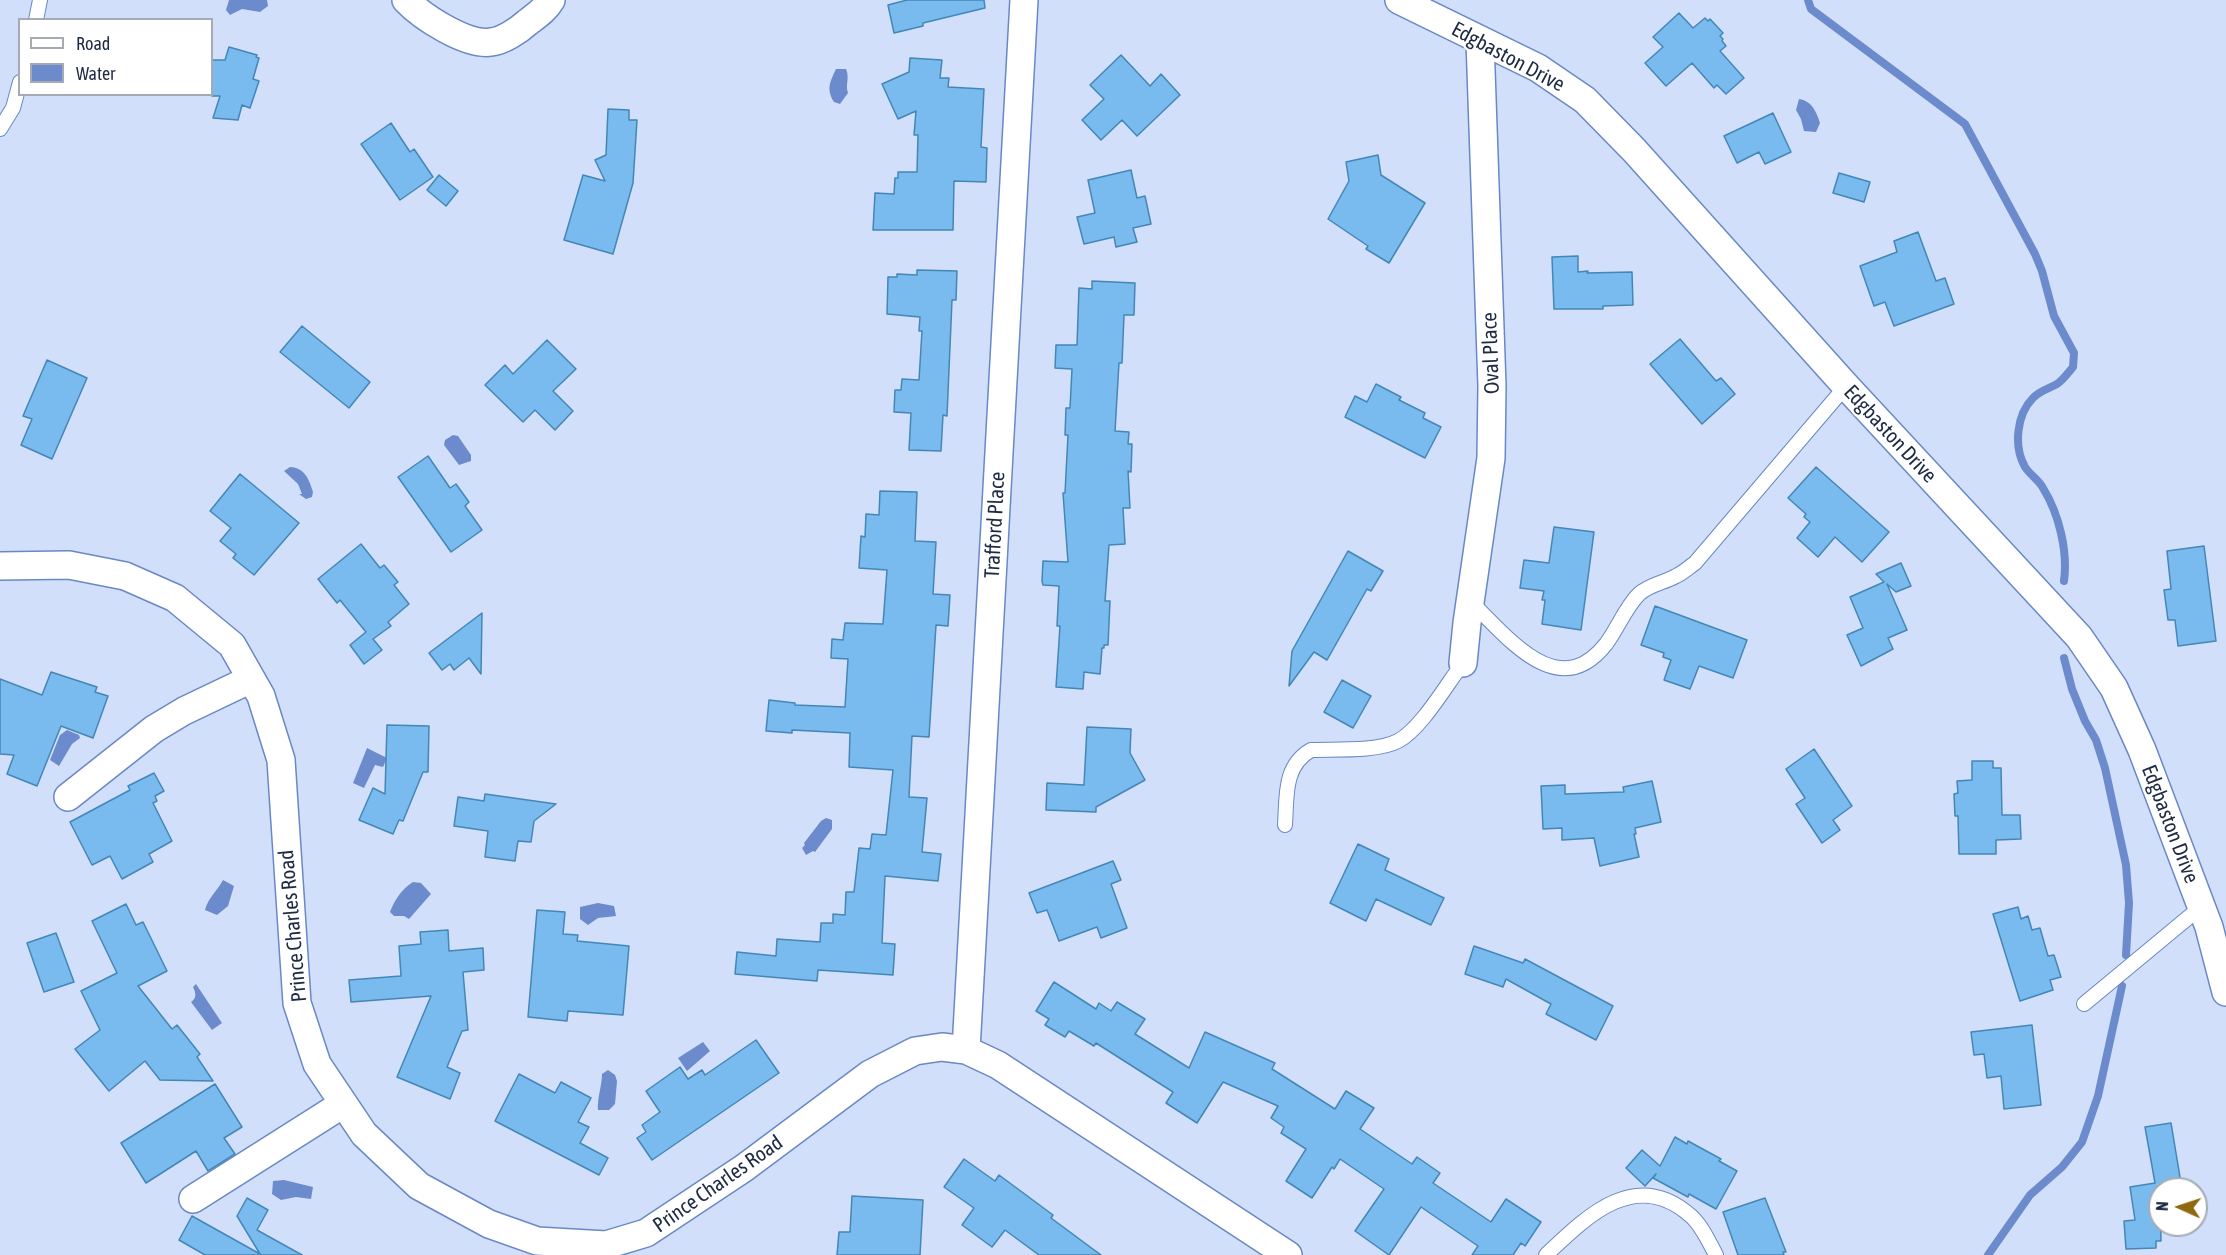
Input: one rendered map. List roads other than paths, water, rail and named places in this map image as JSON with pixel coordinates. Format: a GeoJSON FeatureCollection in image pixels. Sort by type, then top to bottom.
{"type":"FeatureCollection","features":[{"type":"Feature","properties":{"kind":"street"},"geometry":{"type":"LineString","coordinates":[[405,0],[415,10],[458,36],[491,42],[519,30],[546,8],[551,0]]}},
{"type":"Feature","properties":{"kind":"street","name":"Trafford Place"},"geometry":{"type":"LineString","coordinates":[[966,1050],[1024,0]]}},
{"type":"Feature","properties":{"kind":"street","name":"Edgbaston Drive"},"geometry":{"type":"LineString","coordinates":[[1399,0],[1538,68],[1585,100],[1634,150],[1846,387],[2079,637],[2114,687],[2162,801],[2209,927],[2226,992]]}},
{"type":"Feature","properties":{"kind":"street","name":"Oval Place"},"geometry":{"type":"LineString","coordinates":[[1463,663],[1491,458],[1492,410],[1480,41]]}},
{"type":"Feature","properties":{"kind":"street","name":"Prince Charles Road"},"geometry":{"type":"LineString","coordinates":[[0,566],[69,565],[125,576],[175,598],[232,645],[261,696],[281,760],[297,1003],[317,1064],[364,1134],[411,1179],[419,1186],[489,1224],[537,1241],[606,1245],[646,1233],[744,1168],[870,1074],[915,1051],[942,1047],[966,1050],[998,1065],[1288,1255]]}},
{"type":"Feature","properties":{"kind":"street"},"geometry":{"type":"LineString","coordinates":[[68,797],[154,729],[184,711],[251,679]]}},
{"type":"Feature","properties":{"kind":"street"},"geometry":{"type":"LineString","coordinates":[[194,1199],[343,1104]]}},
{"type":"Feature","properties":{"kind":"lane"},"geometry":{"type":"LineString","coordinates":[[36,18],[40,0]]}},
{"type":"Feature","properties":{"kind":"lane"},"geometry":{"type":"LineString","coordinates":[[0,129],[13,108],[18,89]]}},
{"type":"Feature","properties":{"kind":"lane"},"geometry":{"type":"LineString","coordinates":[[1470,601],[1518,649],[1552,667],[1576,668],[1586,664],[1607,643],[1639,595],[1653,585],[1676,576],[1695,563],[1846,387]]}},
{"type":"Feature","properties":{"kind":"lane"},"geometry":{"type":"LineString","coordinates":[[1285,825],[1288,783],[1293,765],[1302,755],[1311,750],[1374,747],[1399,741],[1417,725],[1463,663]]}},
{"type":"Feature","properties":{"kind":"lane"},"geometry":{"type":"LineString","coordinates":[[2084,1004],[2201,907]]}},
{"type":"Feature","properties":{"kind":"lane"},"geometry":{"type":"LineString","coordinates":[[1546,1255],[1581,1222],[1606,1205],[1625,1197],[1646,1196],[1671,1203],[1692,1217],[1716,1255]]}},
{"type":"Feature","properties":{"kind":"water"},"geometry":{"type":"Polygon","coordinates":[[[229,0],[267,0],[268,6],[260,12],[242,9],[230,15],[226,10],[229,0]]]}},
{"type":"Feature","properties":{"kind":"water"},"geometry":{"type":"Polygon","coordinates":[[[836,69],[846,69],[848,75],[848,93],[840,104],[834,102],[830,89],[836,69]]]}},
{"type":"Feature","properties":{"kind":"water"},"geometry":{"type":"Polygon","coordinates":[[[1799,99],[1810,104],[1815,111],[1820,123],[1816,132],[1804,131],[1796,110],[1799,99]]]}},
{"type":"Feature","properties":{"kind":"water"},"geometry":{"type":"Polygon","coordinates":[[[453,435],[458,436],[471,455],[471,461],[459,465],[444,445],[445,440],[453,435]]]}},
{"type":"Feature","properties":{"kind":"water"},"geometry":{"type":"Polygon","coordinates":[[[290,467],[306,475],[313,492],[312,497],[306,499],[299,494],[302,494],[298,484],[284,471],[290,467]]]}},
{"type":"Feature","properties":{"kind":"water"},"geometry":{"type":"Polygon","coordinates":[[[67,730],[79,735],[80,738],[72,744],[59,766],[50,760],[60,735],[67,730]]]}},
{"type":"Feature","properties":{"kind":"water"},"geometry":{"type":"Polygon","coordinates":[[[367,748],[387,758],[383,767],[375,765],[364,788],[353,783],[367,748]]]}},
{"type":"Feature","properties":{"kind":"water"},"geometry":{"type":"Polygon","coordinates":[[[826,818],[832,820],[832,829],[815,852],[806,855],[802,848],[804,843],[826,818]]]}},
{"type":"Feature","properties":{"kind":"water"},"geometry":{"type":"Polygon","coordinates":[[[223,880],[234,886],[228,906],[217,915],[205,910],[210,898],[223,880]]]}},
{"type":"Feature","properties":{"kind":"water"},"geometry":{"type":"Polygon","coordinates":[[[413,882],[421,883],[431,894],[409,919],[404,916],[394,916],[390,912],[394,903],[402,891],[413,882]]]}},
{"type":"Feature","properties":{"kind":"water"},"geometry":{"type":"Polygon","coordinates":[[[598,903],[614,906],[616,916],[598,918],[588,925],[580,919],[580,907],[598,903]]]}},
{"type":"Feature","properties":{"kind":"water"},"geometry":{"type":"Polygon","coordinates":[[[196,984],[222,1023],[212,1030],[191,1002],[195,997],[193,987],[196,984]]]}},
{"type":"Feature","properties":{"kind":"water"},"geometry":{"type":"Polygon","coordinates":[[[703,1042],[710,1051],[687,1071],[678,1058],[703,1042]]]}},
{"type":"Feature","properties":{"kind":"water"},"geometry":{"type":"Polygon","coordinates":[[[608,1070],[615,1075],[617,1081],[615,1104],[609,1110],[598,1110],[602,1074],[608,1070]]]}},
{"type":"Feature","properties":{"kind":"water"},"geometry":{"type":"Polygon","coordinates":[[[284,1180],[313,1187],[311,1199],[296,1197],[281,1200],[272,1194],[273,1181],[284,1180]]]}},
{"type":"Feature","properties":{"kind":"waterway"},"geometry":{"type":"LineString","coordinates":[[1808,0],[1811,9],[1965,124],[2035,254],[2054,316],[2074,353],[2073,367],[2059,382],[2033,398],[2020,421],[2018,440],[2021,459],[2049,498],[2058,521],[2065,557],[2064,581]]}},
{"type":"Feature","properties":{"kind":"waterway"},"geometry":{"type":"LineString","coordinates":[[2064,658],[2072,689],[2085,721],[2096,740],[2105,768],[2126,865],[2129,903],[2126,955]]}},
{"type":"Feature","properties":{"kind":"waterway"},"geometry":{"type":"LineString","coordinates":[[1988,1255],[2030,1195],[2062,1167],[2082,1142],[2098,1096],[2122,986]]}}]}
